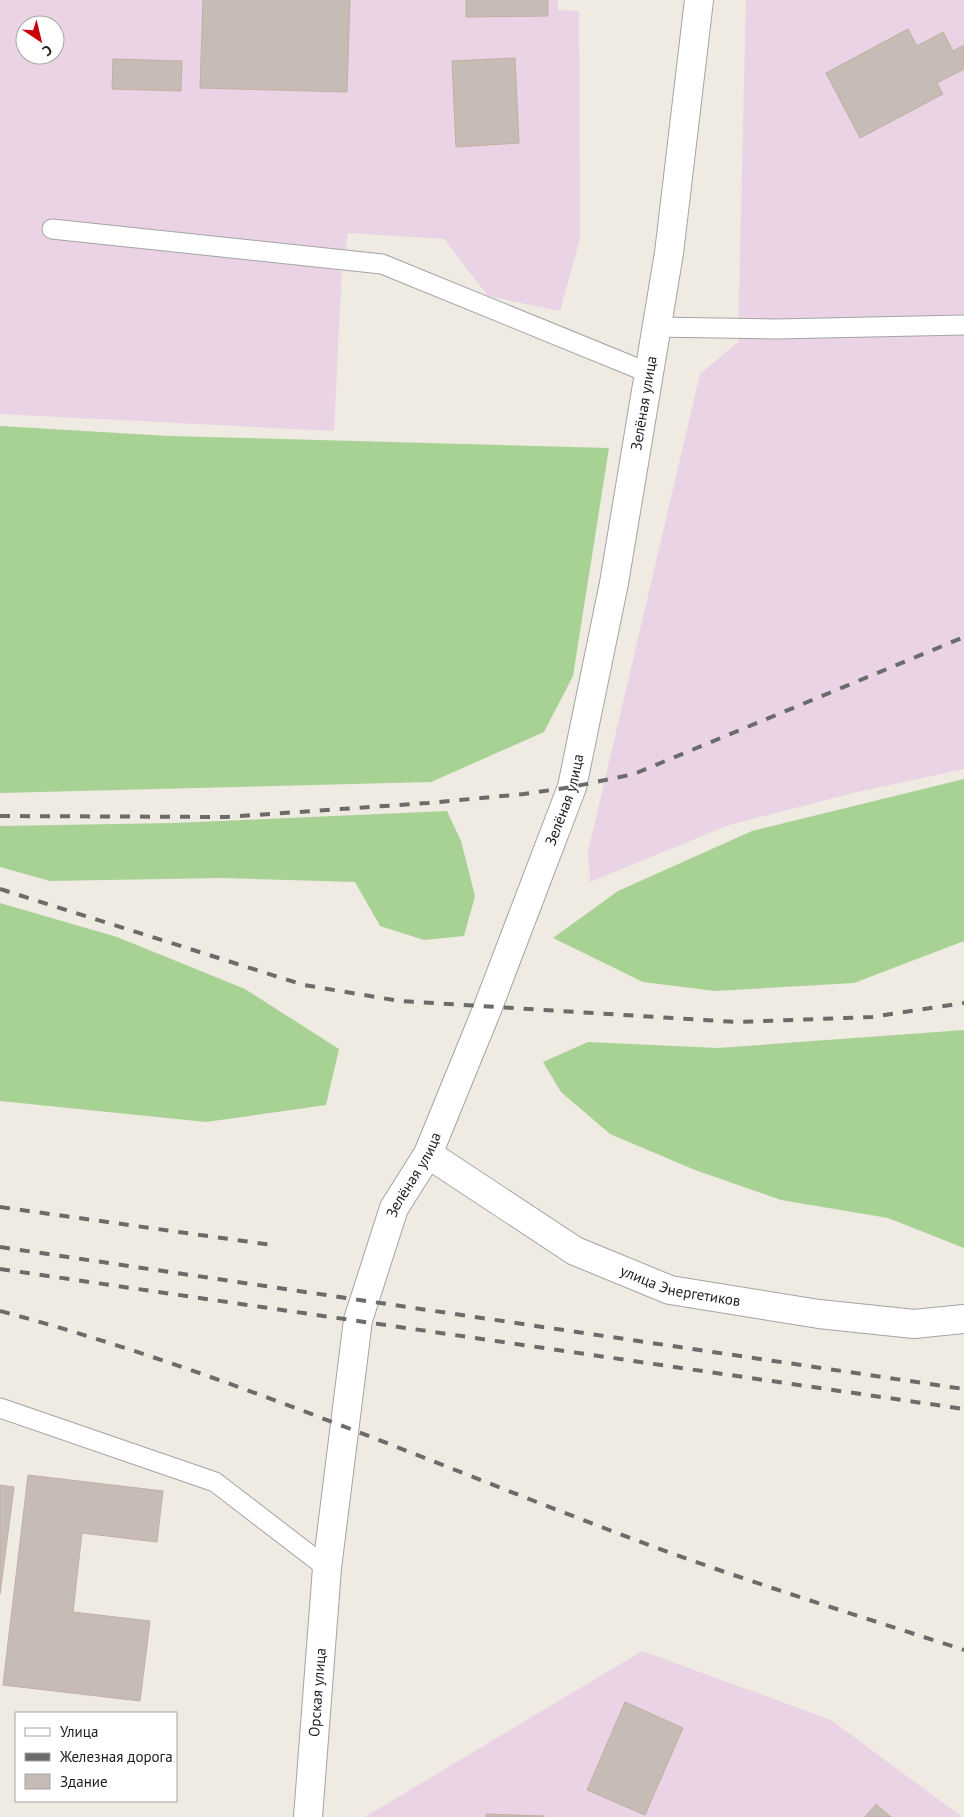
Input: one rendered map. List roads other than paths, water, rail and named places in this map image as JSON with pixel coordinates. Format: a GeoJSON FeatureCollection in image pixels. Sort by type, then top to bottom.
{"type":"FeatureCollection","features":[{"type":"Feature","properties":{"kind":"street","name":"Зелёная улица"},"geometry":{"type":"LineString","coordinates":[[327,1568],[358,1320],[394,1208],[428,1154],[481,1025],[572,787],[614,583],[669,253],[699,0]]}},
{"type":"Feature","properties":{"kind":"street","name":"улица Энергетиков"},"geometry":{"type":"LineString","coordinates":[[428,1154],[575,1251],[670,1290],[819,1314],[914,1324],[964,1319]]}},
{"type":"Feature","properties":{"kind":"street","name":"Орская улица"},"geometry":{"type":"LineString","coordinates":[[308,1817],[327,1568]]}},
{"type":"Feature","properties":{"kind":"lane"},"geometry":{"type":"LineString","coordinates":[[52,228],[382,264],[649,373]]}},
{"type":"Feature","properties":{"kind":"lane"},"geometry":{"type":"LineString","coordinates":[[656,327],[776,329],[964,325]]}},
{"type":"Feature","properties":{"kind":"lane"},"geometry":{"type":"LineString","coordinates":[[0,1408],[215,1482],[327,1568]]}},
{"type":"Feature","properties":{"kind":"railway"},"geometry":{"type":"LineString","coordinates":[[0,816],[226,817],[428,803],[524,794],[572,787],[634,774],[964,637]]}},
{"type":"Feature","properties":{"kind":"railway"},"geometry":{"type":"LineString","coordinates":[[0,889],[304,985],[400,1001],[737,1022],[872,1017],[964,1003]]}},
{"type":"Feature","properties":{"kind":"railway"},"geometry":{"type":"LineString","coordinates":[[0,1207],[272,1245]]}},
{"type":"Feature","properties":{"kind":"railway"},"geometry":{"type":"LineString","coordinates":[[0,1247],[964,1389]]}},
{"type":"Feature","properties":{"kind":"railway"},"geometry":{"type":"LineString","coordinates":[[0,1269],[964,1409]]}},
{"type":"Feature","properties":{"kind":"railway"},"geometry":{"type":"LineString","coordinates":[[0,1311],[154,1357],[380,1440],[648,1545],[783,1592],[964,1650]]}}]}
